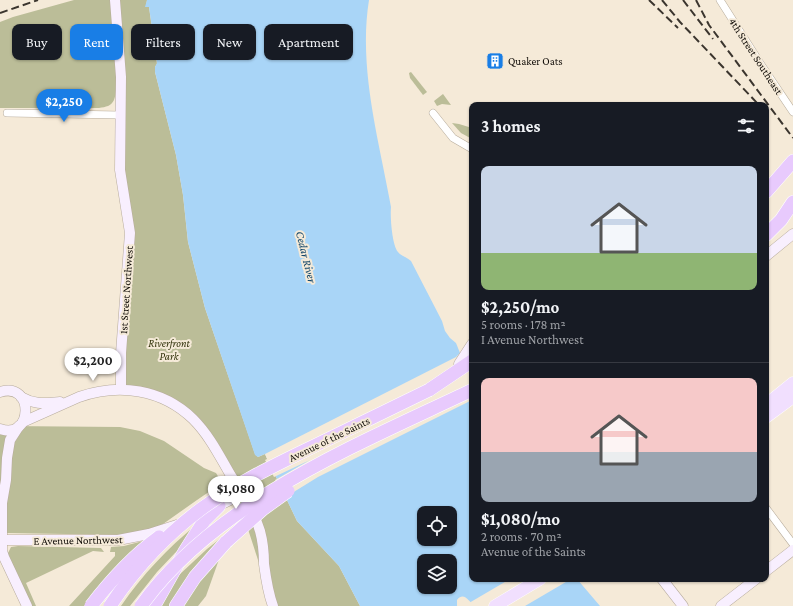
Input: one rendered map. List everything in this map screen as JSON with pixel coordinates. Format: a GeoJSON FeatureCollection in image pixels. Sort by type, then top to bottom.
{"type":"FeatureCollection","features":[{"type":"Feature","properties":{"kind":"highway"},"geometry":{"type":"LineString","coordinates":[[769,180],[791,164]]}},
{"type":"Feature","properties":{"kind":"highway"},"geometry":{"type":"LineString","coordinates":[[769,189],[791,164]]}},
{"type":"Feature","properties":{"kind":"highway"},"geometry":{"type":"LineString","coordinates":[[769,222],[793,199]]}},
{"type":"Feature","properties":{"kind":"highway"},"geometry":{"type":"LineString","coordinates":[[769,232],[781,220],[793,202]]}},
{"type":"Feature","properties":{"kind":"highway"},"geometry":{"type":"LineString","coordinates":[[429,390],[466,362]]}},
{"type":"Feature","properties":{"kind":"highway","name":"Avenue of the Saints"},"geometry":{"type":"LineString","coordinates":[[110,606],[137,570],[170,536],[190,518],[226,492],[263,471],[469,370]]}},
{"type":"Feature","properties":{"kind":"highway","name":"Avenue of the Saints"},"geometry":{"type":"LineString","coordinates":[[141,606],[171,569],[192,549],[232,518],[259,500],[300,474],[469,391]]}},
{"type":"Feature","properties":{"kind":"highway"},"geometry":{"type":"LineString","coordinates":[[176,606],[195,578],[226,542],[248,522],[276,499],[356,446]]}},
{"type":"Feature","properties":{"kind":"highway"},"geometry":{"type":"LineString","coordinates":[[154,606],[204,521],[219,506]]}},
{"type":"Feature","properties":{"kind":"highway"},"geometry":{"type":"LineString","coordinates":[[91,606],[122,570],[144,548],[162,534],[190,518]]}},
{"type":"Feature","properties":{"kind":"main road","name":"1st Street Northwest"},"geometry":{"type":"LineString","coordinates":[[115,0],[122,77],[120,170],[130,233],[122,353],[122,389]]}},
{"type":"Feature","properties":{"kind":"main road"},"geometry":{"type":"LineString","coordinates":[[769,247],[793,231]]}},
{"type":"Feature","properties":{"kind":"main road"},"geometry":{"type":"LineString","coordinates":[[769,254],[793,234]]}},
{"type":"Feature","properties":{"kind":"main road"},"geometry":{"type":"LineString","coordinates":[[769,403],[793,383]]}},
{"type":"Feature","properties":{"kind":"main road"},"geometry":{"type":"LineString","coordinates":[[0,429],[10,430],[70,401],[89,394],[122,389],[139,391],[160,397],[179,408],[193,419],[212,443],[242,494],[260,532],[264,548],[267,583],[273,606]]}},
{"type":"Feature","properties":{"kind":"main road"},"geometry":{"type":"LineString","coordinates":[[0,392],[9,391],[29,401],[38,403],[70,401]]}},
{"type":"Feature","properties":{"kind":"main road"},"geometry":{"type":"LineString","coordinates":[[21,397],[26,407],[26,413],[21,424],[10,440],[6,458],[6,480],[2,503],[1,540],[4,557],[27,606]]}},
{"type":"Feature","properties":{"kind":"main road"},"geometry":{"type":"LineString","coordinates":[[769,415],[793,398]]}},
{"type":"Feature","properties":{"kind":"main road"},"geometry":{"type":"LineString","coordinates":[[0,433],[6,458]]}},
{"type":"Feature","properties":{"kind":"main road","name":"E Avenue Northwest"},"geometry":{"type":"LineString","coordinates":[[1,540],[101,541],[128,539],[166,529],[189,520],[242,494]]}},
{"type":"Feature","properties":{"kind":"main road"},"geometry":{"type":"LineString","coordinates":[[769,569],[793,550]]}},
{"type":"Feature","properties":{"kind":"main road"},"geometry":{"type":"LineString","coordinates":[[495,606],[535,582]]}},
{"type":"Feature","properties":{"kind":"main road"},"geometry":{"type":"LineString","coordinates":[[664,582],[683,606]]}},
{"type":"Feature","properties":{"kind":"main road"},"geometry":{"type":"LineString","coordinates":[[721,606],[752,582]]}},
{"type":"Feature","properties":{"kind":"street","name":"4th Street Southeast"},"geometry":{"type":"LineString","coordinates":[[720,0],[793,112]]}},
{"type":"Feature","properties":{"kind":"street"},"geometry":{"type":"LineString","coordinates":[[8,113],[120,115]]}},
{"type":"Feature","properties":{"kind":"street"},"geometry":{"type":"LineString","coordinates":[[433,114],[453,138],[469,148]]}},
{"type":"Feature","properties":{"kind":"street"},"geometry":{"type":"LineString","coordinates":[[769,512],[793,544]]}},
{"type":"Feature","properties":{"kind":"green space"},"geometry":{"type":"Polygon","coordinates":[[[74,0],[110,0],[113,24],[70,24],[70,60],[116,60],[117,82],[113,102],[108,106],[99,108],[0,108],[0,22],[74,0]]]}},
{"type":"Feature","properties":{"kind":"green space","name":"Riverfront Park"},"geometry":{"type":"Polygon","coordinates":[[[118,0],[147,0],[146,7],[149,7],[151,24],[131,24],[131,60],[156,60],[155,72],[176,155],[183,195],[188,242],[205,308],[255,454],[258,457],[265,454],[297,521],[339,566],[360,606],[273,606],[229,471],[179,407],[121,389],[129,251],[120,171],[119,60],[123,60],[123,24],[118,24],[118,0]]]}},
{"type":"Feature","properties":{"kind":"green space"},"geometry":{"type":"Polygon","coordinates":[[[411,72],[427,92],[423,95],[410,78],[409,73],[411,72]]]}},
{"type":"Feature","properties":{"kind":"green space"},"geometry":{"type":"Polygon","coordinates":[[[443,94],[451,105],[442,104],[437,106],[434,101],[443,94]]]}},
{"type":"Feature","properties":{"kind":"green space"},"geometry":{"type":"Polygon","coordinates":[[[452,123],[469,127],[469,137],[461,133],[452,123]]]}},
{"type":"Feature","properties":{"kind":"green space"},"geometry":{"type":"Polygon","coordinates":[[[6,426],[120,427],[140,431],[164,441],[204,468],[216,473],[222,483],[163,524],[155,528],[125,535],[6,533],[0,530],[0,428],[6,426]]]}},
{"type":"Feature","properties":{"kind":"green space"},"geometry":{"type":"Polygon","coordinates":[[[197,524],[190,540],[157,572],[130,606],[121,606],[156,562],[197,524]]]}},
{"type":"Feature","properties":{"kind":"green space"},"geometry":{"type":"Polygon","coordinates":[[[235,527],[171,606],[158,606],[179,575],[207,549],[235,527]]]}},
{"type":"Feature","properties":{"kind":"green space"},"geometry":{"type":"Polygon","coordinates":[[[143,541],[98,588],[84,606],[69,606],[115,556],[115,552],[110,552],[111,547],[124,546],[143,541]]]}},
{"type":"Feature","properties":{"kind":"green space"},"geometry":{"type":"Polygon","coordinates":[[[11,547],[101,548],[104,552],[93,551],[26,583],[36,606],[30,606],[9,560],[8,553],[11,547]]]}},
{"type":"Feature","properties":{"kind":"green space"},"geometry":{"type":"Polygon","coordinates":[[[222,551],[206,596],[198,606],[180,606],[222,551]]]}},
{"type":"Feature","properties":{"kind":"water","name":"Cedar River"},"geometry":{"type":"Polygon","coordinates":[[[147,0],[369,0],[366,26],[368,78],[371,104],[391,207],[391,223],[394,243],[399,253],[411,261],[442,321],[445,331],[456,343],[460,353],[456,357],[469,385],[469,582],[580,582],[600,606],[475,606],[466,598],[462,597],[457,600],[457,606],[360,606],[339,566],[297,521],[265,454],[258,457],[255,455],[205,308],[188,242],[183,195],[176,155],[155,72],[157,60],[195,60],[195,24],[151,24],[149,7],[145,7],[147,0]]]}},
{"type":"Feature","properties":{"kind":"pier"},"geometry":{"type":"Polygon","coordinates":[[[456,357],[459,363],[461,362],[469,379],[469,402],[318,477],[284,498],[275,480],[310,460],[274,477],[265,460],[267,459],[265,454],[456,357]]]}},
{"type":"Feature","properties":{"kind":"pier"},"geometry":{"type":"Polygon","coordinates":[[[505,582],[566,582],[525,606],[472,606],[469,603],[505,582]]]}},
{"type":"Feature","properties":{"kind":"railway"},"geometry":{"type":"LineString","coordinates":[[0,13],[38,0]]}},
{"type":"Feature","properties":{"kind":"railway"},"geometry":{"type":"LineString","coordinates":[[649,0],[678,28]]}},
{"type":"Feature","properties":{"kind":"railway"},"geometry":{"type":"LineString","coordinates":[[662,0],[680,22],[756,102]]}},
{"type":"Feature","properties":{"kind":"railway"},"geometry":{"type":"LineString","coordinates":[[683,0],[713,39]]}},
{"type":"Feature","properties":{"kind":"railway"},"geometry":{"type":"LineString","coordinates":[[696,0],[709,25],[766,102]]}},
{"type":"Feature","properties":{"kind":"railway"},"geometry":{"type":"LineString","coordinates":[[769,106],[793,138]]}},
{"type":"Feature","properties":{"kind":"place","name":"Quaker Oats"},"geometry":{"type":"Point","coordinates":[495,61]}}]}
